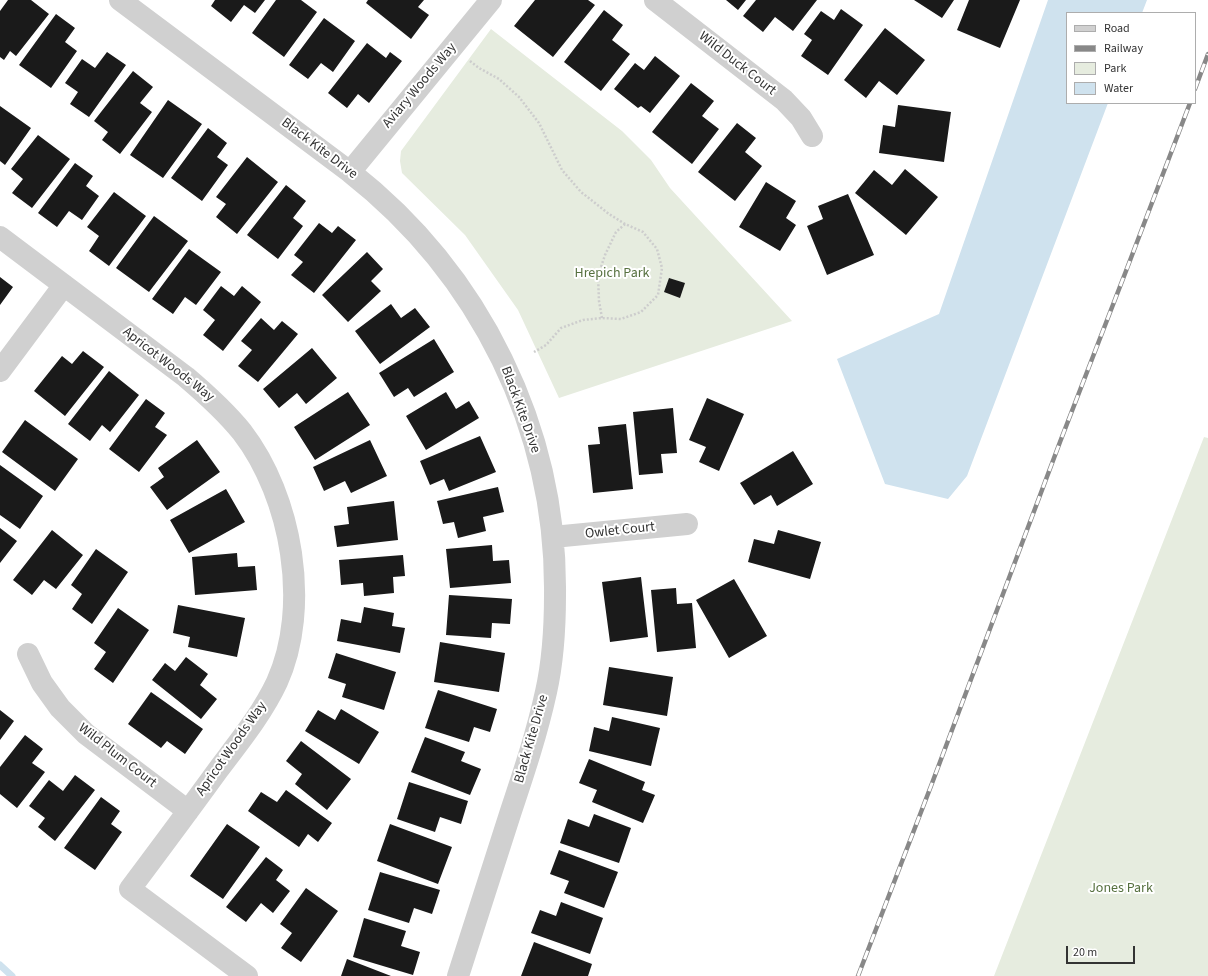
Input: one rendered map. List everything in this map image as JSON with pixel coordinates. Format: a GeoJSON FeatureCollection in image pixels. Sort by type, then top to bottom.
{"type":"FeatureCollection","features":[{"type":"Feature","properties":{"kind":"street","name":"Black Kite Drive"},"geometry":{"type":"LineString","coordinates":[[120,0],[350,172],[406,221],[442,263],[469,300],[492,340],[517,392],[532,435],[546,489],[553,537],[555,571],[555,626],[546,690],[535,735],[458,976]]}},
{"type":"Feature","properties":{"kind":"street","name":"Aviary Woods Way"},"geometry":{"type":"LineString","coordinates":[[350,172],[491,0]]}},
{"type":"Feature","properties":{"kind":"street","name":"Wild Duck Court"},"geometry":{"type":"LineString","coordinates":[[655,0],[784,100],[801,118],[812,136]]}},
{"type":"Feature","properties":{"kind":"street","name":"Apricot Woods Way"},"geometry":{"type":"LineString","coordinates":[[0,237],[186,377],[215,401],[242,433],[264,468],[279,502],[290,543],[294,584],[292,621],[286,653],[277,681],[260,714],[130,889],[247,976]]}},
{"type":"Feature","properties":{"kind":"street"},"geometry":{"type":"LineString","coordinates":[[0,371],[64,285]]}},
{"type":"Feature","properties":{"kind":"street","name":"Owlet Court"},"geometry":{"type":"LineString","coordinates":[[553,537],[687,524]]}},
{"type":"Feature","properties":{"kind":"street","name":"Wild Plum Court"},"geometry":{"type":"LineString","coordinates":[[28,654],[42,683],[60,708],[86,734],[188,811]]}},
{"type":"Feature","properties":{"kind":"path"},"geometry":{"type":"LineString","coordinates":[[470,60],[479,68],[499,79],[519,97],[539,123],[562,170],[581,192],[609,214],[625,224],[643,232],[658,249],[662,268],[658,295],[641,312],[621,319],[602,318],[583,320],[562,328],[546,345],[534,352]]}},
{"type":"Feature","properties":{"kind":"path"},"geometry":{"type":"LineString","coordinates":[[602,318],[599,300],[598,276],[616,232],[625,224]]}},
{"type":"Feature","properties":{"kind":"green space","name":"Hrepich Park"},"geometry":{"type":"Polygon","coordinates":[[[491,29],[622,131],[651,160],[670,188],[792,321],[559,398],[518,310],[465,235],[402,173],[400,161],[401,151],[491,29]]]}},
{"type":"Feature","properties":{"kind":"green space","name":"Jones Park"},"geometry":{"type":"Polygon","coordinates":[[[1204,437],[1208,438],[1208,976],[994,976],[1204,437]]]}},
{"type":"Feature","properties":{"kind":"water"},"geometry":{"type":"Polygon","coordinates":[[[1048,0],[1147,0],[1142,12],[1066,12],[1066,104],[1108,104],[967,476],[948,499],[885,484],[837,359],[939,314],[1048,0]]]}},
{"type":"Feature","properties":{"kind":"building"},"geometry":{"type":"Polygon","coordinates":[[[8,0],[31,0],[49,14],[16,56],[10,51],[4,60],[0,57],[0,11],[8,0]]]}},
{"type":"Feature","properties":{"kind":"building"},"geometry":{"type":"Polygon","coordinates":[[[215,0],[265,0],[255,13],[244,5],[231,22],[211,6],[215,0]]]}},
{"type":"Feature","properties":{"kind":"building"},"geometry":{"type":"Polygon","coordinates":[[[276,0],[301,0],[317,12],[284,57],[252,33],[276,0]]]}},
{"type":"Feature","properties":{"kind":"building"},"geometry":{"type":"Polygon","coordinates":[[[368,0],[424,0],[418,7],[429,15],[411,39],[366,3],[368,0]]]}},
{"type":"Feature","properties":{"kind":"building"},"geometry":{"type":"Polygon","coordinates":[[[535,0],[588,0],[595,5],[553,57],[514,26],[535,0]]]}},
{"type":"Feature","properties":{"kind":"building"},"geometry":{"type":"Polygon","coordinates":[[[726,0],[746,0],[738,10],[726,0]]]}},
{"type":"Feature","properties":{"kind":"building"},"geometry":{"type":"Polygon","coordinates":[[[756,0],[817,0],[793,31],[775,17],[763,32],[743,16],[756,0]]]}},
{"type":"Feature","properties":{"kind":"building"},"geometry":{"type":"Polygon","coordinates":[[[914,0],[954,0],[942,18],[914,0]]]}},
{"type":"Feature","properties":{"kind":"building"},"geometry":{"type":"Polygon","coordinates":[[[969,0],[1020,0],[1000,48],[957,30],[969,0]]]}},
{"type":"Feature","properties":{"kind":"building"},"geometry":{"type":"Polygon","coordinates":[[[841,9],[863,25],[828,75],[801,56],[812,40],[804,34],[821,11],[834,20],[841,9]]]}},
{"type":"Feature","properties":{"kind":"building"},"geometry":{"type":"Polygon","coordinates":[[[604,10],[623,25],[612,40],[630,54],[601,91],[564,62],[604,10]]]}},
{"type":"Feature","properties":{"kind":"building"},"geometry":{"type":"Polygon","coordinates":[[[56,14],[75,28],[65,42],[77,51],[51,88],[19,65],[56,14]]]}},
{"type":"Feature","properties":{"kind":"building"},"geometry":{"type":"Polygon","coordinates":[[[324,18],[355,41],[333,72],[321,63],[308,79],[289,65],[324,18]]]}},
{"type":"Feature","properties":{"kind":"building"},"geometry":{"type":"Polygon","coordinates":[[[885,28],[925,60],[897,95],[879,81],[866,98],[844,80],[885,28]]]}},
{"type":"Feature","properties":{"kind":"building"},"geometry":{"type":"Polygon","coordinates":[[[367,43],[386,58],[390,52],[402,61],[369,103],[358,94],[347,108],[328,93],[367,43]]]}},
{"type":"Feature","properties":{"kind":"building"},"geometry":{"type":"Polygon","coordinates":[[[107,52],[126,65],[89,117],[70,104],[78,92],[65,83],[82,59],[95,68],[107,52]]]}},
{"type":"Feature","properties":{"kind":"building"},"geometry":{"type":"Polygon","coordinates":[[[655,56],[680,76],[650,113],[641,106],[638,108],[614,89],[635,63],[644,70],[655,56]]]}},
{"type":"Feature","properties":{"kind":"building"},"geometry":{"type":"Polygon","coordinates":[[[133,71],[153,87],[140,103],[152,112],[120,154],[102,140],[108,132],[94,121],[133,71]]]}},
{"type":"Feature","properties":{"kind":"building"},"geometry":{"type":"Polygon","coordinates":[[[691,83],[714,101],[702,116],[719,129],[692,164],[652,132],[691,83]]]}},
{"type":"Feature","properties":{"kind":"building"},"geometry":{"type":"Polygon","coordinates":[[[168,100],[202,124],[163,178],[130,155],[168,100]]]}},
{"type":"Feature","properties":{"kind":"building"},"geometry":{"type":"Polygon","coordinates":[[[898,105],[951,112],[944,162],[879,153],[883,125],[895,127],[898,105]]]}},
{"type":"Feature","properties":{"kind":"building"},"geometry":{"type":"Polygon","coordinates":[[[0,106],[31,128],[5,165],[0,161],[0,106]]]}},
{"type":"Feature","properties":{"kind":"building"},"geometry":{"type":"Polygon","coordinates":[[[737,123],[756,138],[745,152],[762,166],[735,201],[698,172],[737,123]]]}},
{"type":"Feature","properties":{"kind":"building"},"geometry":{"type":"Polygon","coordinates":[[[208,128],[227,143],[217,157],[228,165],[202,201],[171,178],[208,128]]]}},
{"type":"Feature","properties":{"kind":"building"},"geometry":{"type":"Polygon","coordinates":[[[38,135],[70,159],[32,208],[12,193],[23,179],[11,169],[38,135]]]}},
{"type":"Feature","properties":{"kind":"building"},"geometry":{"type":"Polygon","coordinates":[[[247,157],[278,182],[237,234],[216,217],[226,204],[216,197],[247,157]]]}},
{"type":"Feature","properties":{"kind":"building"},"geometry":{"type":"Polygon","coordinates":[[[75,163],[93,176],[86,186],[99,196],[82,220],[69,211],[57,227],[38,213],[75,163]]]}},
{"type":"Feature","properties":{"kind":"building"},"geometry":{"type":"Polygon","coordinates":[[[905,169],[938,197],[906,235],[855,193],[874,170],[892,185],[905,169]]]}},
{"type":"Feature","properties":{"kind":"building"},"geometry":{"type":"Polygon","coordinates":[[[766,182],[796,201],[786,218],[796,225],[780,251],[739,227],[766,182]]]}},
{"type":"Feature","properties":{"kind":"building"},"geometry":{"type":"Polygon","coordinates":[[[286,185],[306,201],[293,218],[303,226],[278,259],[247,235],[286,185]]]}},
{"type":"Feature","properties":{"kind":"building"},"geometry":{"type":"Polygon","coordinates":[[[114,192],[146,216],[109,266],[89,251],[99,236],[87,227],[114,192]]]}},
{"type":"Feature","properties":{"kind":"building"},"geometry":{"type":"Polygon","coordinates":[[[848,194],[874,255],[827,275],[807,226],[823,219],[818,206],[848,194]]]}},
{"type":"Feature","properties":{"kind":"building"},"geometry":{"type":"Polygon","coordinates":[[[154,216],[188,241],[149,292],[116,268],[154,216]]]}},
{"type":"Feature","properties":{"kind":"building"},"geometry":{"type":"Polygon","coordinates":[[[319,223],[332,233],[338,226],[356,240],[314,293],[291,275],[303,262],[294,255],[319,223]]]}},
{"type":"Feature","properties":{"kind":"building"},"geometry":{"type":"Polygon","coordinates":[[[189,249],[221,272],[196,305],[185,297],[173,314],[152,299],[189,249]]]}},
{"type":"Feature","properties":{"kind":"building"},"geometry":{"type":"Polygon","coordinates":[[[367,252],[383,269],[371,281],[381,291],[348,322],[322,295],[367,252]]]}},
{"type":"Feature","properties":{"kind":"building"},"geometry":{"type":"Polygon","coordinates":[[[0,277],[13,287],[0,305],[0,277]]]}},
{"type":"Feature","properties":{"kind":"building"},"geometry":{"type":"Polygon","coordinates":[[[669,278],[685,283],[680,298],[664,292],[669,278]]]}},
{"type":"Feature","properties":{"kind":"building"},"geometry":{"type":"Polygon","coordinates":[[[221,286],[234,296],[242,286],[261,302],[223,351],[203,335],[215,320],[203,310],[221,286]]]}},
{"type":"Feature","properties":{"kind":"building"},"geometry":{"type":"Polygon","coordinates":[[[391,304],[401,318],[415,308],[430,327],[380,364],[355,331],[391,304]]]}},
{"type":"Feature","properties":{"kind":"building"},"geometry":{"type":"Polygon","coordinates":[[[261,318],[274,330],[282,321],[298,334],[258,382],[238,366],[252,350],[241,341],[261,318]]]}},
{"type":"Feature","properties":{"kind":"building"},"geometry":{"type":"Polygon","coordinates":[[[434,339],[454,372],[414,397],[408,388],[394,397],[379,373],[434,339]]]}},
{"type":"Feature","properties":{"kind":"building"},"geometry":{"type":"Polygon","coordinates":[[[312,348],[337,378],[306,404],[297,393],[279,408],[263,389],[312,348]]]}},
{"type":"Feature","properties":{"kind":"building"},"geometry":{"type":"Polygon","coordinates":[[[83,351],[104,367],[65,416],[34,391],[62,356],[72,364],[83,351]]]}},
{"type":"Feature","properties":{"kind":"building"},"geometry":{"type":"Polygon","coordinates":[[[109,371],[139,395],[110,432],[102,425],[90,441],[68,424],[109,371]]]}},
{"type":"Feature","properties":{"kind":"building"},"geometry":{"type":"Polygon","coordinates":[[[348,392],[370,425],[315,460],[294,427],[348,392]]]}},
{"type":"Feature","properties":{"kind":"building"},"geometry":{"type":"Polygon","coordinates":[[[446,392],[456,409],[469,401],[479,418],[426,450],[406,416],[446,392]]]}},
{"type":"Feature","properties":{"kind":"building"},"geometry":{"type":"Polygon","coordinates":[[[707,398],[744,414],[719,471],[699,462],[706,447],[689,440],[707,398]]]}},
{"type":"Feature","properties":{"kind":"building"},"geometry":{"type":"Polygon","coordinates":[[[146,399],[165,413],[155,427],[167,435],[139,472],[109,449],[146,399]]]}},
{"type":"Feature","properties":{"kind":"building"},"geometry":{"type":"Polygon","coordinates":[[[673,408],[677,453],[661,454],[663,473],[639,475],[633,412],[673,408]]]}},
{"type":"Feature","properties":{"kind":"building"},"geometry":{"type":"Polygon","coordinates":[[[25,420],[78,459],[55,491],[2,452],[25,420]]]}},
{"type":"Feature","properties":{"kind":"building"},"geometry":{"type":"Polygon","coordinates":[[[626,424],[633,489],[593,493],[588,445],[600,444],[598,427],[626,424]]]}},
{"type":"Feature","properties":{"kind":"building"},"geometry":{"type":"Polygon","coordinates":[[[480,436],[496,472],[449,491],[444,479],[430,485],[420,461],[480,436]]]}},
{"type":"Feature","properties":{"kind":"building"},"geometry":{"type":"Polygon","coordinates":[[[197,440],[220,472],[167,510],[150,487],[164,477],[158,468],[197,440]]]}},
{"type":"Feature","properties":{"kind":"building"},"geometry":{"type":"Polygon","coordinates":[[[370,440],[387,476],[351,493],[345,481],[324,491],[313,467],[370,440]]]}},
{"type":"Feature","properties":{"kind":"building"},"geometry":{"type":"Polygon","coordinates":[[[793,451],[813,484],[777,506],[771,495],[754,505],[740,483],[793,451]]]}},
{"type":"Feature","properties":{"kind":"building"},"geometry":{"type":"Polygon","coordinates":[[[0,465],[43,496],[20,529],[0,515],[0,465]]]}},
{"type":"Feature","properties":{"kind":"building"},"geometry":{"type":"Polygon","coordinates":[[[498,487],[504,512],[483,517],[486,531],[458,538],[454,522],[443,524],[437,501],[498,487]]]}},
{"type":"Feature","properties":{"kind":"building"},"geometry":{"type":"Polygon","coordinates":[[[226,489],[245,522],[189,553],[170,520],[226,489]]]}},
{"type":"Feature","properties":{"kind":"building"},"geometry":{"type":"Polygon","coordinates":[[[394,501],[398,540],[337,547],[334,526],[349,524],[347,507],[394,501]]]}},
{"type":"Feature","properties":{"kind":"building"},"geometry":{"type":"Polygon","coordinates":[[[0,528],[17,541],[0,563],[0,528]]]}},
{"type":"Feature","properties":{"kind":"building"},"geometry":{"type":"Polygon","coordinates":[[[52,530],[83,555],[56,589],[44,580],[32,595],[13,580],[52,530]]]}},
{"type":"Feature","properties":{"kind":"building"},"geometry":{"type":"Polygon","coordinates":[[[778,530],[821,542],[810,579],[748,562],[754,539],[774,544],[778,530]]]}},
{"type":"Feature","properties":{"kind":"building"},"geometry":{"type":"Polygon","coordinates":[[[492,545],[493,561],[509,560],[511,583],[450,588],[446,549],[492,545]]]}},
{"type":"Feature","properties":{"kind":"building"},"geometry":{"type":"Polygon","coordinates":[[[96,549],[128,572],[92,624],[72,609],[82,594],[71,585],[96,549]]]}},
{"type":"Feature","properties":{"kind":"building"},"geometry":{"type":"Polygon","coordinates":[[[237,553],[238,567],[255,566],[257,590],[195,595],[192,557],[237,553]]]}},
{"type":"Feature","properties":{"kind":"building"},"geometry":{"type":"Polygon","coordinates":[[[403,555],[405,576],[393,577],[394,593],[364,596],[363,583],[341,585],[339,560],[403,555]]]}},
{"type":"Feature","properties":{"kind":"building"},"geometry":{"type":"Polygon","coordinates":[[[641,577],[648,637],[610,642],[602,582],[641,577]]]}},
{"type":"Feature","properties":{"kind":"building"},"geometry":{"type":"Polygon","coordinates":[[[734,579],[767,636],[729,658],[696,600],[734,579]]]}},
{"type":"Feature","properties":{"kind":"building"},"geometry":{"type":"Polygon","coordinates":[[[676,588],[677,604],[692,603],[696,648],[657,652],[651,590],[676,588]]]}},
{"type":"Feature","properties":{"kind":"building"},"geometry":{"type":"Polygon","coordinates":[[[449,595],[512,599],[510,624],[492,623],[491,638],[446,635],[449,595]]]}},
{"type":"Feature","properties":{"kind":"building"},"geometry":{"type":"Polygon","coordinates":[[[178,605],[245,618],[237,657],[188,647],[190,637],[173,633],[178,605]]]}},
{"type":"Feature","properties":{"kind":"building"},"geometry":{"type":"Polygon","coordinates":[[[364,607],[394,613],[392,626],[405,628],[400,653],[337,641],[341,619],[361,623],[364,607]]]}},
{"type":"Feature","properties":{"kind":"building"},"geometry":{"type":"Polygon","coordinates":[[[118,608],[149,630],[113,683],[94,669],[106,652],[94,643],[118,608]]]}},
{"type":"Feature","properties":{"kind":"building"},"geometry":{"type":"Polygon","coordinates":[[[440,642],[505,653],[499,692],[434,682],[440,642]]]}},
{"type":"Feature","properties":{"kind":"building"},"geometry":{"type":"Polygon","coordinates":[[[336,653],[396,672],[384,710],[342,697],[346,684],[328,678],[336,653]]]}},
{"type":"Feature","properties":{"kind":"building"},"geometry":{"type":"Polygon","coordinates":[[[186,657],[208,674],[200,685],[217,699],[201,719],[152,680],[165,663],[175,671],[186,657]]]}},
{"type":"Feature","properties":{"kind":"building"},"geometry":{"type":"Polygon","coordinates":[[[609,667],[673,677],[667,716],[603,705],[609,667]]]}},
{"type":"Feature","properties":{"kind":"building"},"geometry":{"type":"Polygon","coordinates":[[[438,690],[497,709],[490,732],[474,727],[469,742],[425,728],[438,690]]]}},
{"type":"Feature","properties":{"kind":"building"},"geometry":{"type":"Polygon","coordinates":[[[151,692],[203,729],[185,754],[167,741],[161,748],[128,724],[151,692]]]}},
{"type":"Feature","properties":{"kind":"building"},"geometry":{"type":"Polygon","coordinates":[[[341,709],[379,732],[359,764],[305,731],[318,710],[335,720],[341,709]]]}},
{"type":"Feature","properties":{"kind":"building"},"geometry":{"type":"Polygon","coordinates":[[[0,710],[14,721],[0,740],[0,710]]]}},
{"type":"Feature","properties":{"kind":"building"},"geometry":{"type":"Polygon","coordinates":[[[612,717],[660,728],[651,766],[589,751],[594,727],[609,731],[612,717]]]}},
{"type":"Feature","properties":{"kind":"building"},"geometry":{"type":"Polygon","coordinates":[[[25,735],[43,749],[32,763],[45,772],[17,808],[0,794],[0,767],[25,735]]]}},
{"type":"Feature","properties":{"kind":"building"},"geometry":{"type":"Polygon","coordinates":[[[425,737],[465,752],[461,761],[481,769],[470,795],[411,772],[425,737]]]}},
{"type":"Feature","properties":{"kind":"building"},"geometry":{"type":"Polygon","coordinates":[[[301,741],[351,779],[327,810],[295,784],[302,774],[286,761],[301,741]]]}},
{"type":"Feature","properties":{"kind":"building"},"geometry":{"type":"Polygon","coordinates":[[[589,759],[645,782],[642,790],[655,795],[643,823],[592,802],[597,790],[579,783],[589,759]]]}},
{"type":"Feature","properties":{"kind":"building"},"geometry":{"type":"Polygon","coordinates":[[[75,775],[95,790],[55,841],[38,827],[45,818],[29,806],[49,780],[63,791],[75,775]]]}},
{"type":"Feature","properties":{"kind":"building"},"geometry":{"type":"Polygon","coordinates":[[[409,782],[468,801],[461,824],[440,817],[435,832],[397,819],[409,782]]]}},
{"type":"Feature","properties":{"kind":"building"},"geometry":{"type":"Polygon","coordinates":[[[286,790],[332,823],[318,842],[308,834],[299,847],[248,811],[261,792],[277,802],[286,790]]]}},
{"type":"Feature","properties":{"kind":"building"},"geometry":{"type":"Polygon","coordinates":[[[101,797],[120,811],[111,824],[122,832],[95,870],[64,848],[101,797]]]}},
{"type":"Feature","properties":{"kind":"building"},"geometry":{"type":"Polygon","coordinates":[[[594,814],[631,828],[619,863],[560,843],[568,819],[589,827],[594,814]]]}},
{"type":"Feature","properties":{"kind":"building"},"geometry":{"type":"Polygon","coordinates":[[[227,824],[260,847],[223,899],[190,876],[227,824]]]}},
{"type":"Feature","properties":{"kind":"building"},"geometry":{"type":"Polygon","coordinates":[[[390,824],[452,847],[438,884],[377,861],[390,824]]]}},
{"type":"Feature","properties":{"kind":"building"},"geometry":{"type":"Polygon","coordinates":[[[559,850],[618,872],[604,908],[564,893],[569,881],[550,874],[559,850]]]}},
{"type":"Feature","properties":{"kind":"building"},"geometry":{"type":"Polygon","coordinates":[[[266,857],[283,870],[276,880],[290,891],[273,913],[261,903],[246,922],[226,907],[266,857]]]}},
{"type":"Feature","properties":{"kind":"building"},"geometry":{"type":"Polygon","coordinates":[[[380,872],[440,890],[432,914],[414,908],[409,923],[368,910],[380,872]]]}},
{"type":"Feature","properties":{"kind":"building"},"geometry":{"type":"Polygon","coordinates":[[[306,888],[338,911],[301,962],[281,948],[292,933],[280,924],[306,888]]]}},
{"type":"Feature","properties":{"kind":"building"},"geometry":{"type":"Polygon","coordinates":[[[561,902],[603,918],[590,954],[531,933],[540,910],[556,916],[561,902]]]}},
{"type":"Feature","properties":{"kind":"building"},"geometry":{"type":"Polygon","coordinates":[[[364,918],[406,931],[401,946],[420,952],[413,975],[353,957],[364,918]]]}},
{"type":"Feature","properties":{"kind":"building"},"geometry":{"type":"Polygon","coordinates":[[[534,942],[592,964],[588,976],[521,976],[534,942]]]}},
{"type":"Feature","properties":{"kind":"building"},"geometry":{"type":"Polygon","coordinates":[[[347,959],[391,976],[341,976],[347,959]]]}},
{"type":"Feature","properties":{"kind":"waterway"},"geometry":{"type":"LineString","coordinates":[[0,965],[12,976]]}},
{"type":"Feature","properties":{"kind":"railway"},"geometry":{"type":"LineString","coordinates":[[1196,86],[1208,54]]}},
{"type":"Feature","properties":{"kind":"railway"},"geometry":{"type":"LineString","coordinates":[[858,976],[1190,104]]}}]}
